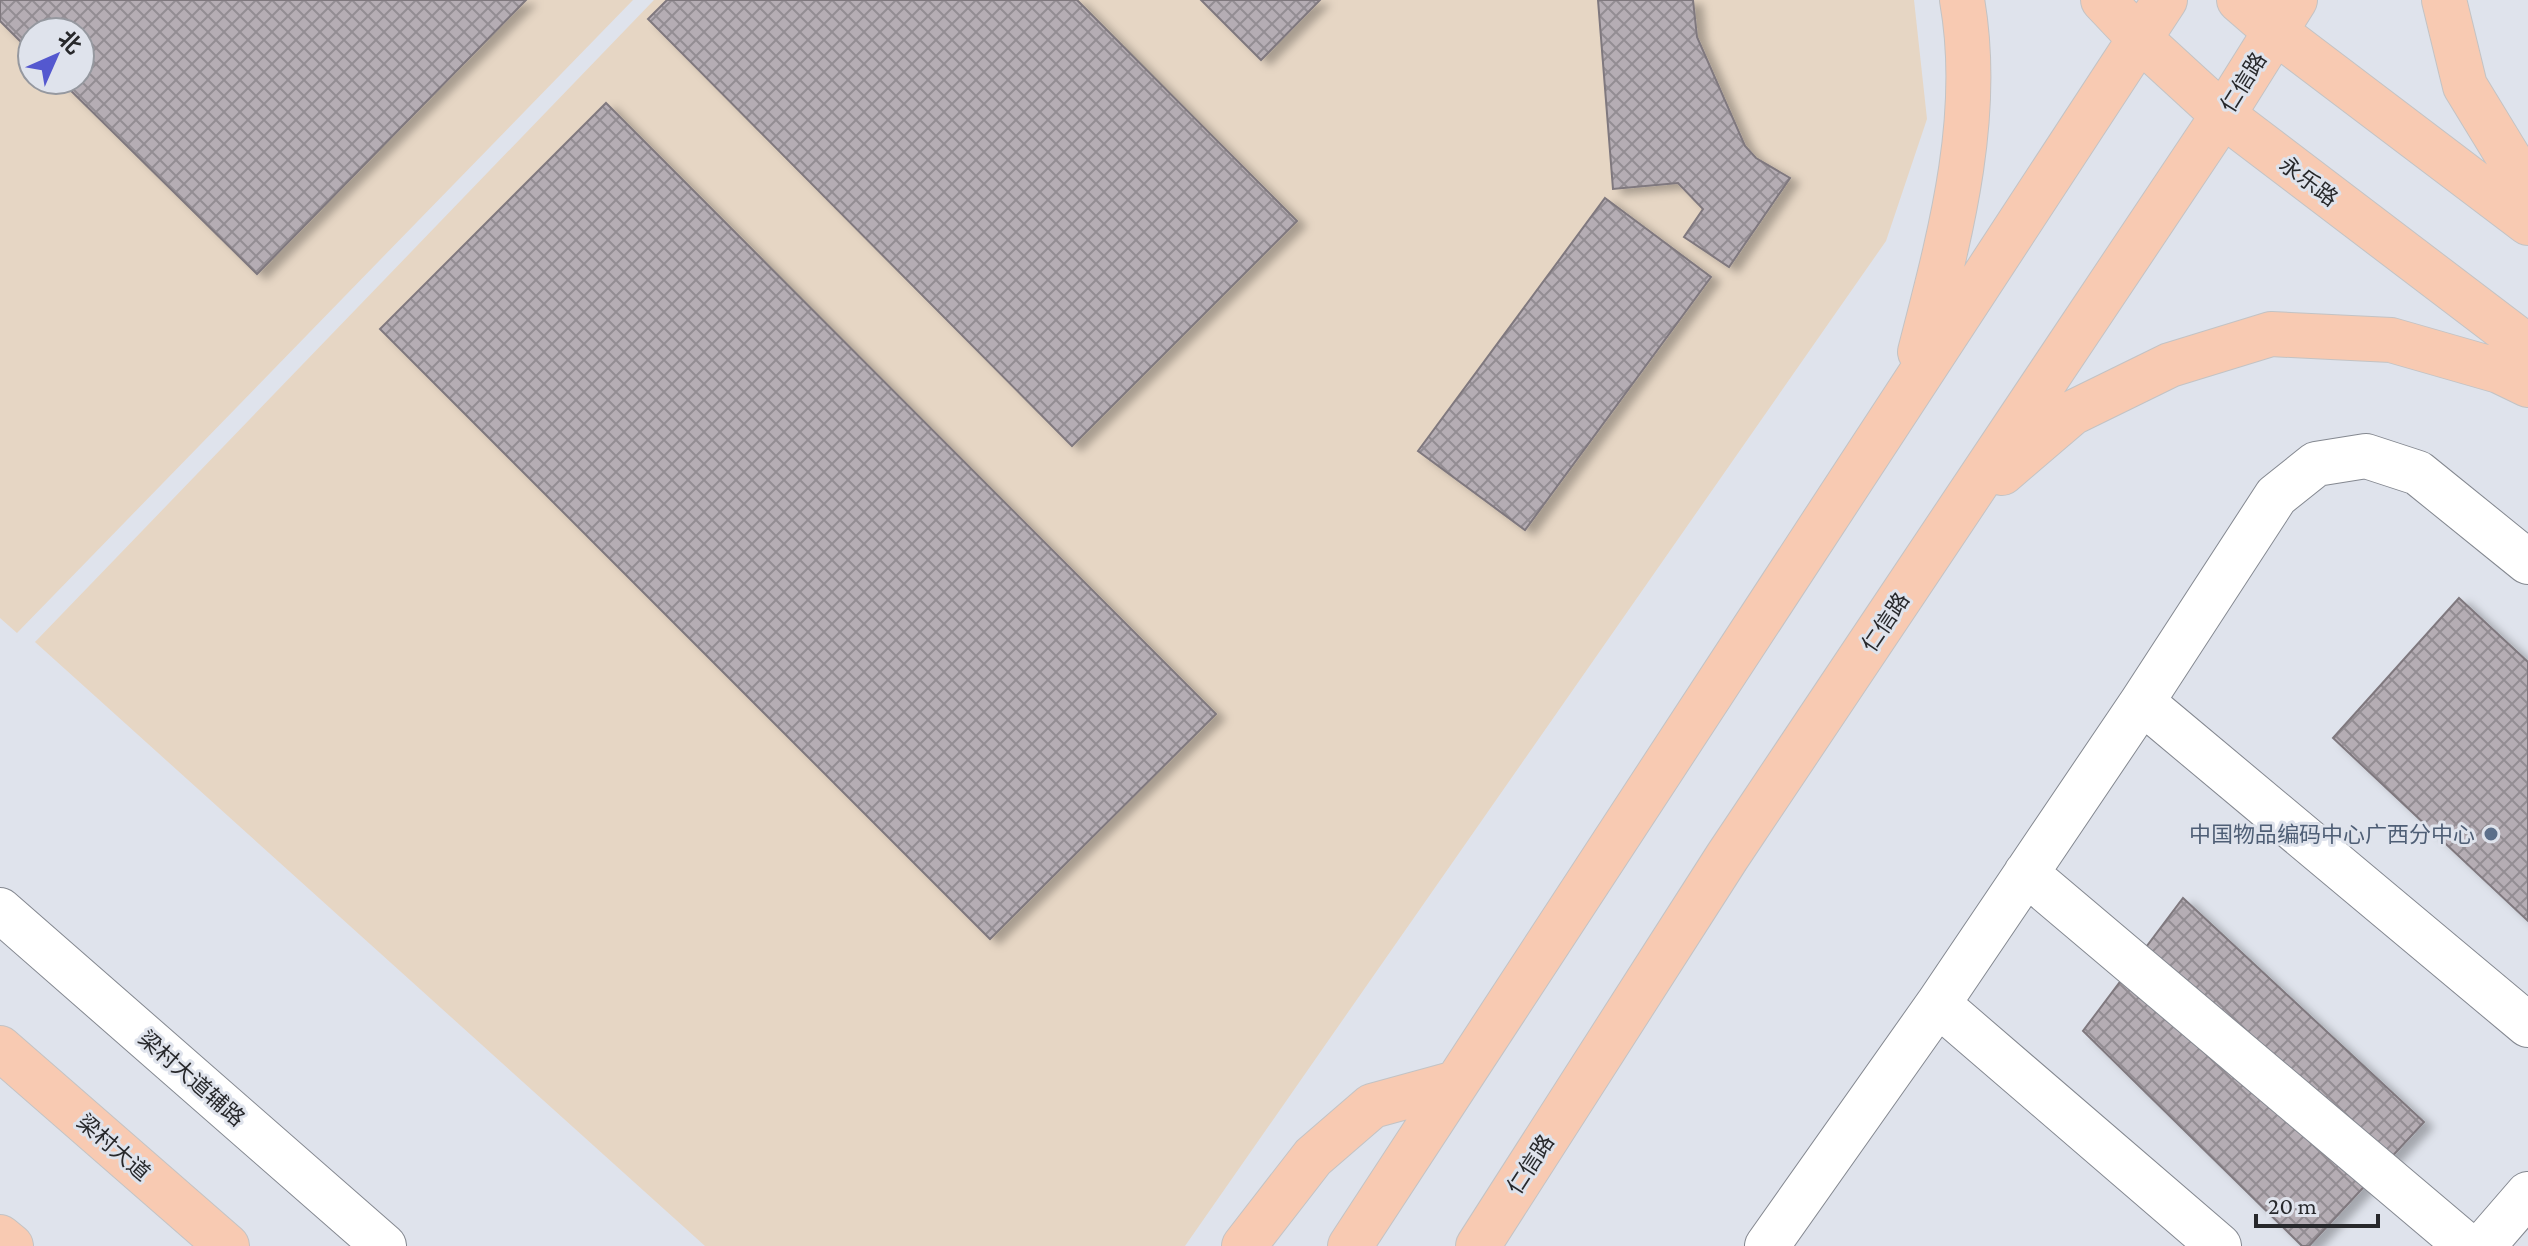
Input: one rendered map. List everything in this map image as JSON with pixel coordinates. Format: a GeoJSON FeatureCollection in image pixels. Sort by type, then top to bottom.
{"type":"FeatureCollection","features":[{"type":"Feature","properties":{"kind":"main road"},"geometry":{"type":"LineString","coordinates":[[1912,386],[1949,239],[1970,105],[1962,0]]}},
{"type":"Feature","properties":{"kind":"main road","name":"永乐路"},"geometry":{"type":"LineString","coordinates":[[2103,0],[2139,38],[2223,115],[2528,347]]}},
{"type":"Feature","properties":{"kind":"main road"},"geometry":{"type":"LineString","coordinates":[[1350,1246],[2165,0]]}},
{"type":"Feature","properties":{"kind":"main road"},"geometry":{"type":"LineString","coordinates":[[2239,0],[2285,16],[2528,223]]}},
{"type":"Feature","properties":{"kind":"main road"},"geometry":{"type":"LineString","coordinates":[[2444,0],[2465,86],[2515,168],[2528,181]]}},
{"type":"Feature","properties":{"kind":"main road","name":"仁信路"},"geometry":{"type":"LineString","coordinates":[[1478,1246],[1760,854],[1961,508],[2223,115],[2285,16]]}},
{"type":"Feature","properties":{"kind":"main road"},"geometry":{"type":"LineString","coordinates":[[1961,508],[2072,413],[2170,365],[2271,334],[2391,340],[2499,371],[2528,385]]}},
{"type":"Feature","properties":{"kind":"main road","name":"梁村大道"},"geometry":{"type":"LineString","coordinates":[[0,1048],[227,1246]]}},
{"type":"Feature","properties":{"kind":"main road"},"geometry":{"type":"LineString","coordinates":[[1244,1246],[1313,1157],[1372,1106],[1456,1083]]}},
{"type":"Feature","properties":{"kind":"main road"},"geometry":{"type":"LineString","coordinates":[[0,1237],[11,1246]]}},
{"type":"Feature","properties":{"kind":"street"},"geometry":{"type":"LineString","coordinates":[[1767,1246],[1938,1004],[2142,702],[2276,496],[2316,464],[2366,456],[2418,473],[2528,562]]}},
{"type":"Feature","properties":{"kind":"street"},"geometry":{"type":"LineString","coordinates":[[2142,702],[2528,1025]]}},
{"type":"Feature","properties":{"kind":"street"},"geometry":{"type":"LineString","coordinates":[[2026,873],[2467,1246]]}},
{"type":"Feature","properties":{"kind":"street","name":"梁村大道辅路"},"geometry":{"type":"LineString","coordinates":[[0,910],[384,1246]]}},
{"type":"Feature","properties":{"kind":"street"},"geometry":{"type":"LineString","coordinates":[[1904,975],[2190,1237]]}},
{"type":"Feature","properties":{"kind":"street"},"geometry":{"type":"LineString","coordinates":[[2483,1246],[2528,1194]]}},
{"type":"Feature","properties":{"kind":"shaded area"},"geometry":{"type":"Polygon","coordinates":[[[0,0],[633,0],[17,633],[0,618],[0,0]]]}},
{"type":"Feature","properties":{"kind":"shaded area"},"geometry":{"type":"Polygon","coordinates":[[[654,0],[1914,0],[1927,119],[1886,241],[1185,1246],[705,1246],[35,642],[654,0]]]}},
{"type":"Feature","properties":{"kind":"building"},"geometry":{"type":"Polygon","coordinates":[[[0,0],[526,0],[257,274],[76,96],[96,96],[96,16],[16,16],[16,37],[0,21],[0,0]]]}},
{"type":"Feature","properties":{"kind":"building"},"geometry":{"type":"Polygon","coordinates":[[[667,0],[1077,0],[1297,221],[1072,446],[648,19],[667,0]]]}},
{"type":"Feature","properties":{"kind":"building"},"geometry":{"type":"Polygon","coordinates":[[[1201,0],[1320,0],[1261,60],[1201,0]]]}},
{"type":"Feature","properties":{"kind":"building"},"geometry":{"type":"Polygon","coordinates":[[[1598,0],[1693,0],[1697,37],[1745,146],[1756,158],[1790,178],[1729,267],[1684,237],[1703,209],[1678,183],[1613,189],[1598,0]]]}},
{"type":"Feature","properties":{"kind":"building"},"geometry":{"type":"Polygon","coordinates":[[[606,103],[1216,714],[990,939],[380,329],[606,103]]]}},
{"type":"Feature","properties":{"kind":"building"},"geometry":{"type":"Polygon","coordinates":[[[1605,198],[1711,277],[1525,530],[1418,451],[1605,198]]]}},
{"type":"Feature","properties":{"kind":"building"},"geometry":{"type":"Polygon","coordinates":[[[2459,598],[2528,662],[2528,921],[2333,738],[2459,598]]]}},
{"type":"Feature","properties":{"kind":"building"},"geometry":{"type":"Polygon","coordinates":[[[2183,898],[2424,1122],[2309,1246],[2302,1246],[2083,1031],[2183,898]]]}},
{"type":"Feature","properties":{"kind":"place","name":"中国物品编码中心广西分中心"},"geometry":{"type":"Point","coordinates":[2491,834]}}]}
